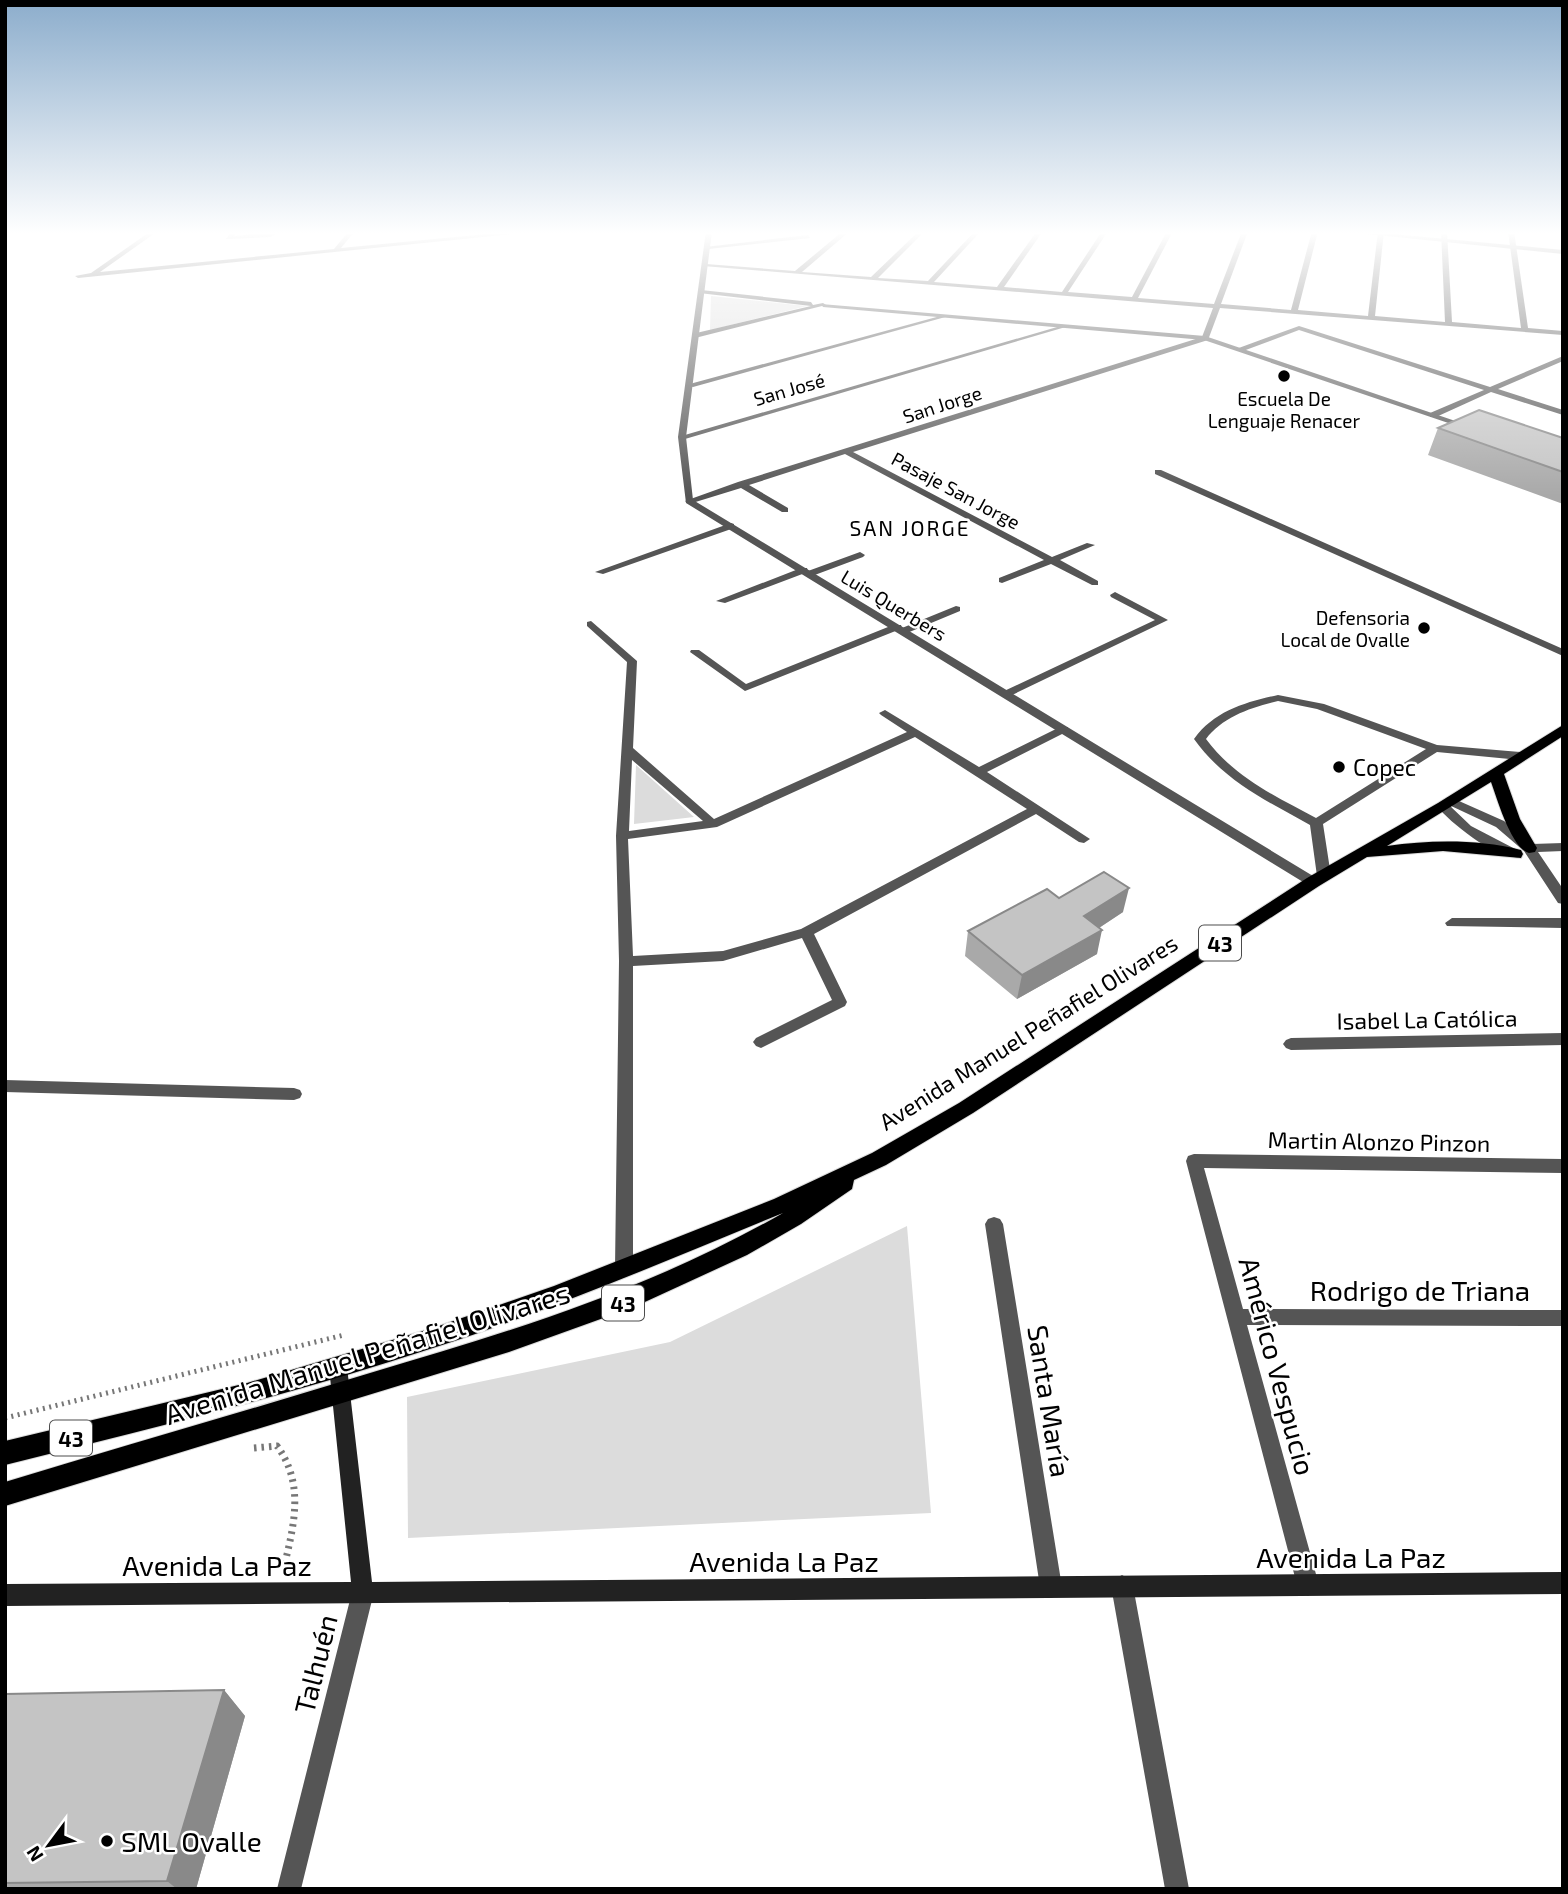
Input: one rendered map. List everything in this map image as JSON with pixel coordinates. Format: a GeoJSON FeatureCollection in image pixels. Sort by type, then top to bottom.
{"type":"FeatureCollection","features":[{"type":"Feature","properties":{"kind":"main road","name":"Avenida Manuel Peñafiel Olivares"},"geometry":{"type":"LineString","coordinates":[[5,1453],[198,1407],[436,1337],[624,1269],[781,1205],[879,1159],[966,1108],[1319,879],[1447,804],[1563,729]]}},
{"type":"Feature","properties":{"kind":"main road"},"geometry":{"type":"LineString","coordinates":[[1357,856],[1428,845],[1522,851],[1496,773]]}},
{"type":"Feature","properties":{"kind":"main road","name":"Avenida Manuel Peñafiel Olivares"},"geometry":{"type":"LineString","coordinates":[[5,1494],[526,1337],[648,1292],[769,1233],[827,1197],[879,1159]]}},
{"type":"Feature","properties":{"kind":"main road","name":"Talhuén"},"geometry":{"type":"LineString","coordinates":[[338,1367],[363,1592]]}},
{"type":"Feature","properties":{"kind":"main road","name":"Avenida La Paz"},"geometry":{"type":"LineString","coordinates":[[5,1595],[1563,1583]]}},
{"type":"Feature","properties":{"kind":"street"},"geometry":{"type":"LineString","coordinates":[[689,500],[682,437],[697,319]]}},
{"type":"Feature","properties":{"kind":"street"},"geometry":{"type":"LineString","coordinates":[[695,336],[764,319]]}},
{"type":"Feature","properties":{"kind":"street"},"geometry":{"type":"LineString","coordinates":[[690,384],[933,319]]}},
{"type":"Feature","properties":{"kind":"street"},"geometry":{"type":"LineString","coordinates":[[987,319],[1205,338],[1485,433]]}},
{"type":"Feature","properties":{"kind":"street"},"geometry":{"type":"LineString","coordinates":[[1205,338],[1211,319]]}},
{"type":"Feature","properties":{"kind":"street"},"geometry":{"type":"LineString","coordinates":[[1389,319],[1563,333]]}},
{"type":"Feature","properties":{"kind":"street"},"geometry":{"type":"LineString","coordinates":[[1449,319],[1449,324]]}},
{"type":"Feature","properties":{"kind":"street"},"geometry":{"type":"LineString","coordinates":[[1523,319],[1525,330]]}},
{"type":"Feature","properties":{"kind":"street","name":"San José"},"geometry":{"type":"LineString","coordinates":[[682,437],[1066,326]]}},
{"type":"Feature","properties":{"kind":"street"},"geometry":{"type":"LineString","coordinates":[[1240,349],[1299,328],[1563,413]]}},
{"type":"Feature","properties":{"kind":"street","name":"San Jorge"},"geometry":{"type":"LineString","coordinates":[[689,500],[1205,338]]}},
{"type":"Feature","properties":{"kind":"street"},"geometry":{"type":"LineString","coordinates":[[1433,415],[1563,358]]}},
{"type":"Feature","properties":{"kind":"street"},"geometry":{"type":"LineString","coordinates":[[1543,366],[1563,372]]}},
{"type":"Feature","properties":{"kind":"street","name":"Pasaje San Jorge"},"geometry":{"type":"LineString","coordinates":[[845,452],[1095,583]]}},
{"type":"Feature","properties":{"kind":"street"},"geometry":{"type":"LineString","coordinates":[[1158,472],[1563,653]]}},
{"type":"Feature","properties":{"kind":"street"},"geometry":{"type":"LineString","coordinates":[[741,484],[785,510]]}},
{"type":"Feature","properties":{"kind":"street","name":"Luis Querbers"},"geometry":{"type":"LineString","coordinates":[[689,500],[1064,729],[1319,879]]}},
{"type":"Feature","properties":{"kind":"street"},"geometry":{"type":"LineString","coordinates":[[600,572],[731,526]]}},
{"type":"Feature","properties":{"kind":"street"},"geometry":{"type":"LineString","coordinates":[[1002,580],[1090,545]]}},
{"type":"Feature","properties":{"kind":"street"},"geometry":{"type":"LineString","coordinates":[[721,601],[860,555]]}},
{"type":"Feature","properties":{"kind":"street"},"geometry":{"type":"LineString","coordinates":[[1006,694],[1163,620],[1115,594]]}},
{"type":"Feature","properties":{"kind":"street"},"geometry":{"type":"LineString","coordinates":[[695,652],[744,688],[956,609]]}},
{"type":"Feature","properties":{"kind":"street"},"geometry":{"type":"LineString","coordinates":[[591,624],[632,661],[622,836],[626,961],[624,1269]]}},
{"type":"Feature","properties":{"kind":"street"},"geometry":{"type":"LineString","coordinates":[[1316,823],[1240,779],[1211,757],[1200,739],[1210,724],[1251,704],[1278,698],[1320,706],[1435,748],[1520,756]]}},
{"type":"Feature","properties":{"kind":"street"},"geometry":{"type":"LineString","coordinates":[[886,713],[1084,839]]}},
{"type":"Feature","properties":{"kind":"street"},"geometry":{"type":"LineString","coordinates":[[978,772],[1064,729]]}},
{"type":"Feature","properties":{"kind":"street"},"geometry":{"type":"LineString","coordinates":[[622,836],[713,824],[916,732]]}},
{"type":"Feature","properties":{"kind":"street"},"geometry":{"type":"LineString","coordinates":[[1316,823],[1435,748]]}},
{"type":"Feature","properties":{"kind":"street"},"geometry":{"type":"LineString","coordinates":[[627,749],[713,824]]}},
{"type":"Feature","properties":{"kind":"street"},"geometry":{"type":"LineString","coordinates":[[1447,804],[1455,820],[1475,835],[1522,851],[1563,848]]}},
{"type":"Feature","properties":{"kind":"street"},"geometry":{"type":"LineString","coordinates":[[1447,804],[1500,824],[1522,851],[1540,864],[1563,900]]}},
{"type":"Feature","properties":{"kind":"street"},"geometry":{"type":"LineString","coordinates":[[626,961],[723,956],[806,932],[1037,809]]}},
{"type":"Feature","properties":{"kind":"street"},"geometry":{"type":"LineString","coordinates":[[1316,823],[1319,879]]}},
{"type":"Feature","properties":{"kind":"street"},"geometry":{"type":"LineString","coordinates":[[1452,923],[1563,923]]}},
{"type":"Feature","properties":{"kind":"street"},"geometry":{"type":"LineString","coordinates":[[761,1042],[840,1002],[806,932]]}},
{"type":"Feature","properties":{"kind":"street","name":"Isabel La Católica"},"geometry":{"type":"LineString","coordinates":[[1291,1044],[1563,1040]]}},
{"type":"Feature","properties":{"kind":"street"},"geometry":{"type":"LineString","coordinates":[[5,1086],[294,1094]]}},
{"type":"Feature","properties":{"kind":"street","name":"Martin Alonzo Pinzon"},"geometry":{"type":"LineString","coordinates":[[1194,1161],[1563,1166]]}},
{"type":"Feature","properties":{"kind":"street","name":"Américo Vespucio"},"geometry":{"type":"LineString","coordinates":[[1194,1161],[1308,1585]]}},
{"type":"Feature","properties":{"kind":"street","name":"Santa María"},"geometry":{"type":"LineString","coordinates":[[994,1224],[1051,1587]]}},
{"type":"Feature","properties":{"kind":"street","name":"Rodrigo de Triana"},"geometry":{"type":"LineString","coordinates":[[1236,1317],[1563,1318]]}},
{"type":"Feature","properties":{"kind":"street"},"geometry":{"type":"LineString","coordinates":[[1122,1586],[1177,1889]]}},
{"type":"Feature","properties":{"kind":"street","name":"Talhuén"},"geometry":{"type":"LineString","coordinates":[[289,1889],[363,1592]]}},
{"type":"Feature","properties":{"kind":"path"},"geometry":{"type":"LineString","coordinates":[[5,1419],[346,1335]]}},
{"type":"Feature","properties":{"kind":"path"},"geometry":{"type":"LineString","coordinates":[[253,1420],[254,1448],[277,1446],[290,1459],[298,1509],[278,1593]]}},
{"type":"Feature","properties":{"kind":"shaded area"},"geometry":{"type":"Polygon","coordinates":[[[710,319],[753,319],[710,330],[710,319]]]}},
{"type":"Feature","properties":{"kind":"shaded area"},"geometry":{"type":"Polygon","coordinates":[[[636,765],[694,817],[634,824],[636,765]]]}},
{"type":"Feature","properties":{"kind":"shaded area"},"geometry":{"type":"Polygon","coordinates":[[[907,1226],[931,1513],[408,1538],[407,1397],[670,1342],[907,1226]]]}},
{"type":"Feature","properties":{"kind":"building"},"geometry":{"type":"Polygon","coordinates":[[[1479,410],[1563,438],[1563,472],[1438,428],[1479,410]]]}},
{"type":"Feature","properties":{"kind":"building"},"geometry":{"type":"Polygon","coordinates":[[[1104,872],[1129,888],[1084,916],[1102,930],[1022,975],[968,931],[1047,889],[1059,898],[1104,872]]]}},
{"type":"Feature","properties":{"kind":"building","name":"SML Ovalle"},"geometry":{"type":"Polygon","coordinates":[[[224,1690],[167,1881],[5,1883],[5,1694],[224,1690]]]}},
{"type":"Feature","properties":{"kind":"place","name":"Escuela De Lenguaje Renacer"},"geometry":{"type":"Point","coordinates":[1284,376]}},
{"type":"Feature","properties":{"kind":"place","name":"Defensoria Local de Ovalle"},"geometry":{"type":"Point","coordinates":[1424,628]}},
{"type":"Feature","properties":{"kind":"place","name":"Copec"},"geometry":{"type":"Point","coordinates":[1339,767]}},
{"type":"Feature","properties":{"kind":"place","name":"SML Ovalle"},"geometry":{"type":"Point","coordinates":[107,1841]}},
{"type":"Feature","properties":{"kind":"district","name":"SAN JORGE"},"geometry":{"type":"Point","coordinates":[910,527]}}]}
